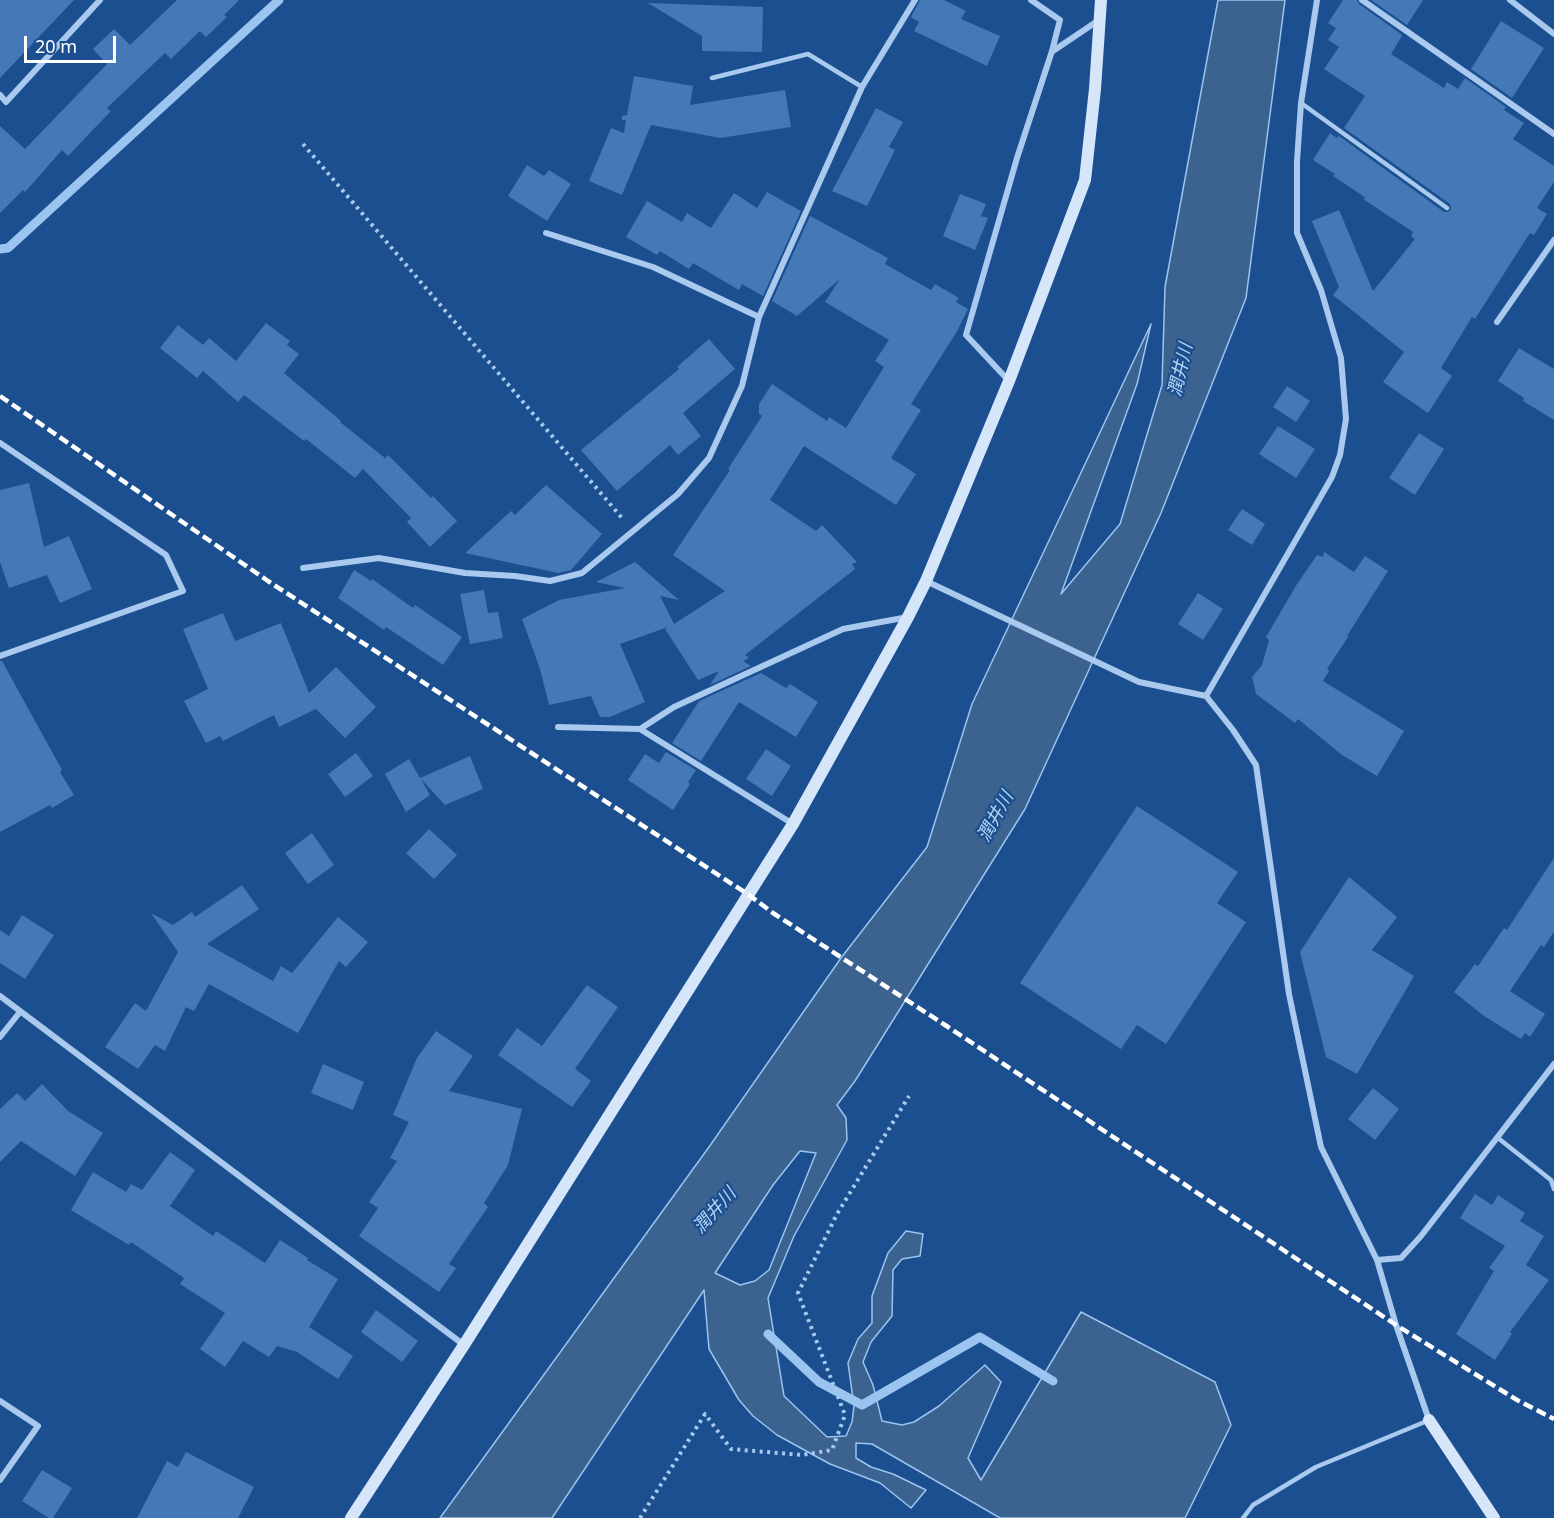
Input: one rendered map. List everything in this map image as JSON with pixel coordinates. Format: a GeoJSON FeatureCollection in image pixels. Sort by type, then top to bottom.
{"type":"FeatureCollection","features":[{"type":"Feature","properties":{"kind":"street"},"geometry":{"type":"LineString","coordinates":[[0,95],[6,102],[100,0]]}},
{"type":"Feature","properties":{"kind":"street"},"geometry":{"type":"LineString","coordinates":[[303,568],[379,558],[465,573],[514,576],[550,582],[582,573],[678,494],[709,458],[742,386],[759,317],[862,87],[915,0]]}},
{"type":"Feature","properties":{"kind":"street"},"geometry":{"type":"LineString","coordinates":[[1009,381],[966,335],[1060,20],[1031,0]]}},
{"type":"Feature","properties":{"kind":"street"},"geometry":{"type":"LineString","coordinates":[[351,1518],[464,1345],[793,824],[927,581],[1009,381],[1085,180],[1095,88],[1101,0]]}},
{"type":"Feature","properties":{"kind":"street"},"geometry":{"type":"LineString","coordinates":[[1206,696],[1332,477],[1340,454],[1346,419],[1341,358],[1321,290],[1297,233],[1297,161],[1301,103],[1317,0]]}},
{"type":"Feature","properties":{"kind":"street"},"geometry":{"type":"LineString","coordinates":[[1362,0],[1554,134]]}},
{"type":"Feature","properties":{"kind":"street"},"geometry":{"type":"LineString","coordinates":[[1509,0],[1554,34]]}},
{"type":"Feature","properties":{"kind":"street"},"geometry":{"type":"LineString","coordinates":[[1052,51],[1099,20]]}},
{"type":"Feature","properties":{"kind":"street"},"geometry":{"type":"LineString","coordinates":[[546,233],[653,267],[759,317]]}},
{"type":"Feature","properties":{"kind":"street"},"geometry":{"type":"LineString","coordinates":[[1497,322],[1554,240]]}},
{"type":"Feature","properties":{"kind":"street"},"geometry":{"type":"LineString","coordinates":[[0,443],[166,555],[183,591],[0,656]]}},
{"type":"Feature","properties":{"kind":"street"},"geometry":{"type":"LineString","coordinates":[[927,581],[1138,682],[1206,696],[1233,730],[1256,765],[1289,994],[1321,1147],[1377,1260],[1396,1325],[1429,1420],[1494,1518]]}},
{"type":"Feature","properties":{"kind":"street"},"geometry":{"type":"LineString","coordinates":[[640,729],[674,707],[843,629],[908,617]]}},
{"type":"Feature","properties":{"kind":"street"},"geometry":{"type":"LineString","coordinates":[[558,727],[640,729],[793,824]]}},
{"type":"Feature","properties":{"kind":"street"},"geometry":{"type":"LineString","coordinates":[[0,996],[464,1345]]}},
{"type":"Feature","properties":{"kind":"street"},"geometry":{"type":"LineString","coordinates":[[0,1037],[20,1012]]}},
{"type":"Feature","properties":{"kind":"street"},"geometry":{"type":"LineString","coordinates":[[1377,1260],[1401,1258],[1421,1236],[1554,1064]]}},
{"type":"Feature","properties":{"kind":"street"},"geometry":{"type":"LineString","coordinates":[[0,1401],[38,1426],[0,1480]]}},
{"type":"Feature","properties":{"kind":"lane"},"geometry":{"type":"LineString","coordinates":[[712,78],[808,54],[862,87]]}},
{"type":"Feature","properties":{"kind":"lane"},"geometry":{"type":"LineString","coordinates":[[1301,103],[1447,208]]}},
{"type":"Feature","properties":{"kind":"lane"},"geometry":{"type":"LineString","coordinates":[[1498,1138],[1551,1180],[1554,1189]]}},
{"type":"Feature","properties":{"kind":"lane"},"geometry":{"type":"LineString","coordinates":[[1243,1518],[1253,1505],[1316,1467],[1429,1420]]}},
{"type":"Feature","properties":{"kind":"path"},"geometry":{"type":"LineString","coordinates":[[303,144],[632,530]]}},
{"type":"Feature","properties":{"kind":"path"},"geometry":{"type":"LineString","coordinates":[[640,1518],[705,1414],[731,1449],[802,1455],[832,1450],[845,1415],[798,1293],[837,1214],[909,1096]]}},
{"type":"Feature","properties":{"kind":"water","name":"潤井川"},"geometry":{"type":"Polygon","coordinates":[[[1218,0],[1285,0],[1246,298],[1161,513],[1025,809],[855,1081],[837,1105],[846,1118],[847,1140],[794,1236],[768,1298],[784,1396],[827,1437],[846,1436],[852,1422],[854,1406],[848,1363],[858,1339],[872,1323],[872,1296],[888,1253],[906,1231],[923,1234],[920,1256],[902,1259],[893,1270],[892,1316],[871,1342],[863,1362],[873,1385],[882,1421],[902,1425],[914,1422],[939,1406],[985,1365],[1001,1382],[968,1458],[981,1480],[1081,1312],[1215,1382],[1231,1425],[1185,1518],[1000,1518],[872,1444],[856,1443],[856,1458],[871,1467],[893,1474],[926,1490],[911,1508],[880,1483],[830,1464],[777,1435],[753,1416],[739,1400],[709,1349],[704,1290],[552,1518],[440,1518],[709,1147],[841,958],[927,847],[972,704],[1151,324],[1137,384],[1061,594],[1120,524],[1162,385],[1165,287],[1218,0]],[[800,1151],[773,1185],[715,1273],[740,1285],[755,1281],[769,1270],[816,1153],[800,1151]]]}},
{"type":"Feature","properties":{"kind":"building"},"geometry":{"type":"Polygon","coordinates":[[[0,0],[74,0],[0,78],[0,0]]]}},
{"type":"Feature","properties":{"kind":"building"},"geometry":{"type":"Polygon","coordinates":[[[177,0],[239,0],[224,15],[227,17],[206,37],[200,31],[171,59],[165,53],[107,108],[111,111],[68,156],[62,150],[25,192],[23,190],[0,213],[0,126],[25,149],[107,64],[93,49],[114,29],[130,45],[177,0]]]}},
{"type":"Feature","properties":{"kind":"building"},"geometry":{"type":"Polygon","coordinates":[[[920,0],[944,0],[966,11],[961,19],[1000,36],[987,66],[914,31],[919,22],[911,17],[920,0]]]}},
{"type":"Feature","properties":{"kind":"building"},"geometry":{"type":"Polygon","coordinates":[[[1343,0],[1357,0],[1359,4],[1401,34],[1391,54],[1444,88],[1447,82],[1458,89],[1465,78],[1506,107],[1504,110],[1524,123],[1513,139],[1554,166],[1554,182],[1537,208],[1547,214],[1534,235],[1530,233],[1475,319],[1472,317],[1441,368],[1452,376],[1428,413],[1383,382],[1404,352],[1333,295],[1339,287],[1312,221],[1339,210],[1373,291],[1415,239],[1411,236],[1413,232],[1363,199],[1366,198],[1313,160],[1330,133],[1337,138],[1339,136],[1444,212],[1451,209],[1450,204],[1344,128],[1365,96],[1324,69],[1339,47],[1328,40],[1336,28],[1328,23],[1343,0]]]}},
{"type":"Feature","properties":{"kind":"building"},"geometry":{"type":"Polygon","coordinates":[[[1371,0],[1423,0],[1407,25],[1371,0]]]}},
{"type":"Feature","properties":{"kind":"building"},"geometry":{"type":"Polygon","coordinates":[[[648,3],[763,7],[762,52],[702,51],[702,36],[648,3]]]}},
{"type":"Feature","properties":{"kind":"building"},"geometry":{"type":"Polygon","coordinates":[[[1501,21],[1544,48],[1512,98],[1471,69],[1501,21]]]}},
{"type":"Feature","properties":{"kind":"building"},"geometry":{"type":"Polygon","coordinates":[[[634,76],[693,86],[690,105],[785,90],[791,127],[720,138],[651,125],[622,195],[589,181],[611,128],[624,133],[626,120],[622,120],[622,116],[627,115],[634,76]]]}},
{"type":"Feature","properties":{"kind":"building"},"geometry":{"type":"Polygon","coordinates":[[[876,108],[903,122],[889,147],[895,150],[867,206],[832,191],[876,108]]]}},
{"type":"Feature","properties":{"kind":"building"},"geometry":{"type":"Polygon","coordinates":[[[527,165],[544,176],[549,170],[571,184],[547,221],[508,196],[527,165]]]}},
{"type":"Feature","properties":{"kind":"building"},"geometry":{"type":"Polygon","coordinates":[[[767,192],[801,211],[763,296],[742,284],[739,290],[693,263],[689,269],[660,251],[657,255],[626,237],[647,201],[682,222],[687,213],[711,228],[734,193],[757,208],[767,192]]]}},
{"type":"Feature","properties":{"kind":"building"},"geometry":{"type":"Polygon","coordinates":[[[960,194],[986,204],[981,216],[988,218],[975,250],[943,236],[960,194]]]}},
{"type":"Feature","properties":{"kind":"building"},"geometry":{"type":"Polygon","coordinates":[[[810,216],[888,258],[885,264],[931,290],[935,284],[959,298],[956,302],[968,309],[956,333],[911,404],[921,410],[891,458],[916,474],[896,505],[804,446],[770,500],[816,531],[822,525],[857,562],[852,564],[855,569],[745,655],[749,658],[743,661],[751,666],[710,685],[719,671],[698,680],[665,629],[668,627],[620,644],[645,702],[610,717],[600,717],[591,696],[549,705],[540,669],[522,619],[559,600],[625,588],[596,582],[635,562],[679,600],[660,596],[674,624],[725,591],[673,555],[730,470],[728,469],[762,416],[759,414],[759,404],[772,384],[827,421],[829,417],[846,428],[884,367],[875,361],[889,340],[825,302],[840,279],[797,316],[772,301],[810,216]]]}},
{"type":"Feature","properties":{"kind":"building"},"geometry":{"type":"Polygon","coordinates":[[[266,323],[290,341],[287,345],[299,354],[284,373],[385,458],[388,455],[457,521],[430,547],[407,522],[411,518],[363,469],[355,478],[306,439],[304,441],[244,395],[238,402],[203,371],[197,378],[160,348],[178,325],[203,345],[209,338],[236,361],[266,323]]]}},
{"type":"Feature","properties":{"kind":"building"},"geometry":{"type":"Polygon","coordinates":[[[709,339],[735,369],[683,413],[701,436],[678,455],[670,445],[617,491],[581,450],[679,369],[677,367],[709,339]]]}},
{"type":"Feature","properties":{"kind":"building"},"geometry":{"type":"Polygon","coordinates":[[[1519,348],[1554,369],[1554,420],[1523,401],[1524,398],[1498,381],[1519,348]]]}},
{"type":"Feature","properties":{"kind":"building"},"geometry":{"type":"Polygon","coordinates":[[[1287,386],[1310,401],[1296,422],[1273,407],[1287,386]]]}},
{"type":"Feature","properties":{"kind":"building"},"geometry":{"type":"Polygon","coordinates":[[[1278,426],[1315,449],[1296,478],[1259,454],[1278,426]]]}},
{"type":"Feature","properties":{"kind":"building"},"geometry":{"type":"Polygon","coordinates":[[[1419,433],[1444,449],[1415,495],[1389,478],[1419,433]]]}},
{"type":"Feature","properties":{"kind":"building"},"geometry":{"type":"Polygon","coordinates":[[[29,483],[44,547],[69,536],[92,589],[60,603],[47,575],[9,588],[0,562],[0,490],[29,483]]]}},
{"type":"Feature","properties":{"kind":"building"},"geometry":{"type":"Polygon","coordinates":[[[546,485],[602,534],[571,570],[558,573],[465,553],[511,511],[515,515],[546,485]]]}},
{"type":"Feature","properties":{"kind":"building"},"geometry":{"type":"Polygon","coordinates":[[[1242,509],[1265,524],[1252,545],[1228,530],[1242,509]]]}},
{"type":"Feature","properties":{"kind":"building"},"geometry":{"type":"Polygon","coordinates":[[[1324,552],[1354,572],[1365,556],[1388,571],[1327,669],[1329,671],[1323,681],[1404,731],[1377,776],[1342,755],[1298,719],[1295,723],[1256,694],[1252,677],[1262,665],[1269,640],[1266,637],[1297,584],[1317,555],[1323,557],[1324,552]]]}},
{"type":"Feature","properties":{"kind":"building"},"geometry":{"type":"Polygon","coordinates":[[[354,570],[371,581],[372,579],[413,608],[415,605],[462,637],[443,665],[386,627],[384,630],[338,598],[354,570]]]}},
{"type":"Feature","properties":{"kind":"building"},"geometry":{"type":"Polygon","coordinates":[[[484,590],[488,613],[498,612],[503,638],[470,644],[460,594],[484,590]]]}},
{"type":"Feature","properties":{"kind":"building"},"geometry":{"type":"Polygon","coordinates":[[[1198,593],[1223,609],[1203,640],[1178,624],[1198,593]]]}},
{"type":"Feature","properties":{"kind":"building"},"geometry":{"type":"Polygon","coordinates":[[[223,613],[235,641],[281,623],[309,693],[336,667],[376,707],[345,738],[316,709],[279,727],[274,715],[223,741],[220,736],[206,743],[184,701],[208,689],[183,629],[223,613]]]}},
{"type":"Feature","properties":{"kind":"building"},"geometry":{"type":"Polygon","coordinates":[[[0,661],[74,795],[0,832],[0,661]]]}},
{"type":"Feature","properties":{"kind":"building"},"geometry":{"type":"Polygon","coordinates":[[[761,673],[786,688],[790,684],[818,702],[796,737],[739,702],[701,761],[672,743],[699,701],[761,673]]]}},
{"type":"Feature","properties":{"kind":"building"},"geometry":{"type":"Polygon","coordinates":[[[766,749],[791,766],[772,796],[746,779],[766,749]]]}},
{"type":"Feature","properties":{"kind":"building"},"geometry":{"type":"Polygon","coordinates":[[[666,752],[696,770],[673,810],[628,780],[645,754],[659,763],[666,752]]]}},
{"type":"Feature","properties":{"kind":"building"},"geometry":{"type":"Polygon","coordinates":[[[356,753],[373,776],[345,797],[328,774],[356,753]]]}},
{"type":"Feature","properties":{"kind":"building"},"geometry":{"type":"Polygon","coordinates":[[[470,756],[483,789],[445,805],[421,779],[430,795],[406,812],[385,774],[409,759],[420,778],[470,756]]]}},
{"type":"Feature","properties":{"kind":"building"},"geometry":{"type":"Polygon","coordinates":[[[1137,806],[1238,872],[1217,903],[1246,922],[1166,1044],[1137,1025],[1121,1049],[1020,983],[1137,806]]]}},
{"type":"Feature","properties":{"kind":"building"},"geometry":{"type":"Polygon","coordinates":[[[429,829],[457,855],[434,879],[406,853],[429,829]]]}},
{"type":"Feature","properties":{"kind":"building"},"geometry":{"type":"Polygon","coordinates":[[[312,833],[334,865],[308,884],[285,853],[312,833]]]}},
{"type":"Feature","properties":{"kind":"building"},"geometry":{"type":"Polygon","coordinates":[[[1554,858],[1554,932],[1544,947],[1541,945],[1510,991],[1545,1014],[1530,1037],[1525,1033],[1521,1039],[1484,1016],[1454,992],[1475,964],[1478,966],[1504,928],[1507,930],[1554,858]]]}},
{"type":"Feature","properties":{"kind":"building"},"geometry":{"type":"Polygon","coordinates":[[[1349,877],[1397,917],[1372,950],[1414,976],[1357,1074],[1326,1057],[1300,952],[1349,877]]]}},
{"type":"Feature","properties":{"kind":"building"},"geometry":{"type":"Polygon","coordinates":[[[242,885],[259,909],[207,944],[273,981],[281,966],[292,973],[338,917],[368,942],[346,967],[339,961],[298,1033],[209,984],[194,1011],[186,1007],[165,1051],[155,1045],[138,1069],[105,1047],[135,1003],[146,1011],[178,952],[151,913],[173,925],[192,912],[195,917],[242,885]]]}},
{"type":"Feature","properties":{"kind":"building"},"geometry":{"type":"Polygon","coordinates":[[[22,915],[54,935],[25,979],[0,963],[0,930],[9,936],[22,915]]]}},
{"type":"Feature","properties":{"kind":"building"},"geometry":{"type":"Polygon","coordinates":[[[587,985],[618,1007],[575,1069],[591,1081],[572,1107],[498,1055],[517,1028],[542,1046],[587,985]]]}},
{"type":"Feature","properties":{"kind":"building"},"geometry":{"type":"Polygon","coordinates":[[[436,1031],[473,1056],[449,1091],[522,1109],[508,1165],[484,1203],[488,1207],[449,1264],[456,1268],[439,1292],[359,1236],[378,1208],[369,1202],[397,1161],[390,1158],[409,1122],[393,1115],[417,1058],[436,1031]]]}},
{"type":"Feature","properties":{"kind":"building"},"geometry":{"type":"Polygon","coordinates":[[[323,1064],[364,1082],[353,1110],[311,1093],[323,1064]]]}},
{"type":"Feature","properties":{"kind":"building"},"geometry":{"type":"Polygon","coordinates":[[[42,1084],[68,1111],[103,1133],[75,1176],[21,1141],[0,1162],[0,1109],[17,1093],[25,1101],[42,1084]]]}},
{"type":"Feature","properties":{"kind":"building"},"geometry":{"type":"Polygon","coordinates":[[[1373,1088],[1399,1109],[1375,1140],[1348,1119],[1373,1088]]]}},
{"type":"Feature","properties":{"kind":"building"},"geometry":{"type":"Polygon","coordinates":[[[170,1152],[195,1170],[170,1206],[213,1236],[216,1231],[265,1263],[280,1240],[338,1279],[309,1327],[353,1356],[338,1379],[297,1352],[277,1346],[269,1357],[243,1341],[225,1367],[200,1349],[225,1313],[180,1284],[184,1278],[131,1242],[129,1245],[71,1210],[93,1172],[126,1192],[131,1184],[142,1190],[170,1152]]]}},
{"type":"Feature","properties":{"kind":"building"},"geometry":{"type":"Polygon","coordinates":[[[1475,1194],[1492,1205],[1498,1195],[1525,1213],[1520,1221],[1544,1236],[1526,1265],[1549,1280],[1510,1332],[1512,1334],[1495,1360],[1456,1334],[1494,1271],[1489,1268],[1505,1246],[1460,1218],[1475,1194]]]}},
{"type":"Feature","properties":{"kind":"building"},"geometry":{"type":"Polygon","coordinates":[[[376,1310],[418,1341],[402,1362],[361,1332],[376,1310]]]}},
{"type":"Feature","properties":{"kind":"building"},"geometry":{"type":"Polygon","coordinates":[[[186,1452],[254,1487],[238,1518],[137,1518],[167,1461],[178,1467],[186,1452]]]}},
{"type":"Feature","properties":{"kind":"building"},"geometry":{"type":"Polygon","coordinates":[[[42,1470],[72,1488],[53,1518],[49,1518],[22,1501],[42,1470]]]}},
{"type":"Feature","properties":{"kind":"waterway"},"geometry":{"type":"LineString","coordinates":[[0,249],[8,248],[279,0]]}},
{"type":"Feature","properties":{"kind":"waterway"},"geometry":{"type":"LineString","coordinates":[[768,1334],[819,1382],[862,1405],[980,1337],[1053,1381]]}},
{"type":"Feature","properties":{"kind":"railway"},"geometry":{"type":"LineString","coordinates":[[0,396],[268,581],[749,895],[1396,1325],[1517,1400],[1554,1419]]}}]}
